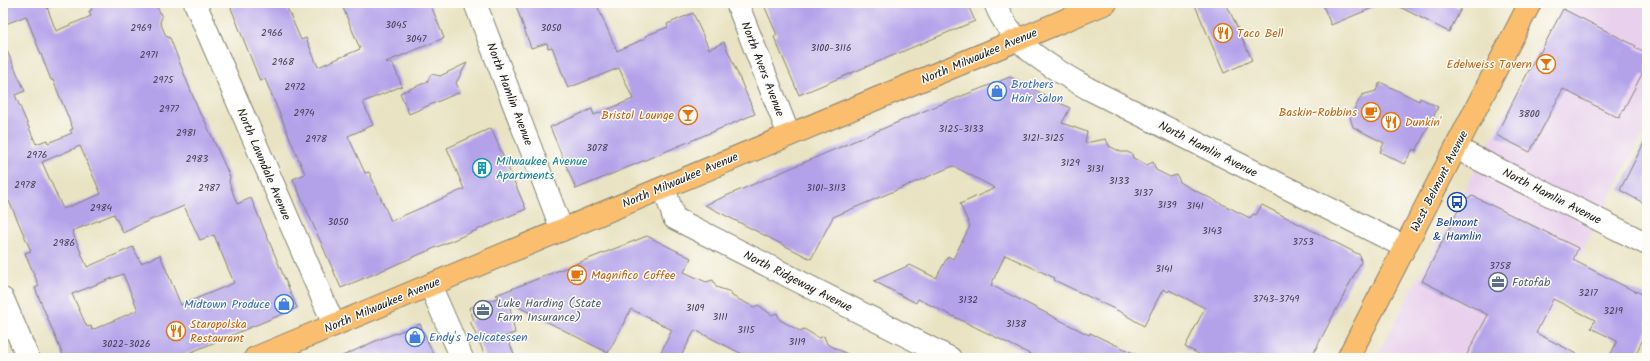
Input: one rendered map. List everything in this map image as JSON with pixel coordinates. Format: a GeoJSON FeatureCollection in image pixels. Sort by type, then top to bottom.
{"type":"FeatureCollection","features":[{"type":"Feature","properties":{"kind":"main road","name":"North Milwaukee Avenue"},"geometry":{"type":"LineString","coordinates":[[255,358],[1106,3]]}},
{"type":"Feature","properties":{"kind":"main road","name":"West Belmont Avenue"},"geometry":{"type":"LineString","coordinates":[[1348,358],[1530,3]]}},
{"type":"Feature","properties":{"kind":"street","name":"North Lawndale Avenue"},"geometry":{"type":"LineString","coordinates":[[195,3],[334,325]]}},
{"type":"Feature","properties":{"kind":"street","name":"North Hamlin Avenue"},"geometry":{"type":"LineString","coordinates":[[475,3],[562,230]]}},
{"type":"Feature","properties":{"kind":"street","name":"North Avers Avenue"},"geometry":{"type":"LineString","coordinates":[[737,3],[789,135]]}},
{"type":"Feature","properties":{"kind":"street","name":"North Hamlin Avenue"},"geometry":{"type":"LineString","coordinates":[[995,3],[1000,15],[1017,40],[1050,66],[1089,89],[1405,247]]}},
{"type":"Feature","properties":{"kind":"street","name":"North Hamlin Avenue"},"geometry":{"type":"LineString","coordinates":[[1456,148],[1647,244]]}},
{"type":"Feature","properties":{"kind":"street","name":"North Ridgeway Avenue"},"geometry":{"type":"LineString","coordinates":[[664,188],[674,218],[950,358]]}},
{"type":"Feature","properties":{"kind":"street"},"geometry":{"type":"LineString","coordinates":[[430,285],[462,358]]}},
{"type":"Feature","properties":{"kind":"street"},"geometry":{"type":"LineString","coordinates":[[3,299],[28,358]]}},
{"type":"Feature","properties":{"kind":"shaded area"},"geometry":{"type":"Polygon","coordinates":[[[1563,3],[1647,3],[1647,126],[1528,358],[1376,358],[1563,3]]]}},
{"type":"Feature","properties":{"kind":"building"},"geometry":{"type":"Polygon","coordinates":[[[9,3],[56,3],[47,7],[56,31],[91,16],[89,11],[92,10],[89,3],[155,3],[162,17],[160,22],[166,36],[170,38],[200,114],[203,117],[230,177],[229,182],[237,204],[251,198],[297,308],[177,358],[64,358],[35,288],[39,286],[25,253],[31,251],[9,201],[7,202],[3,193],[3,42],[25,91],[15,95],[36,144],[47,140],[48,143],[72,133],[70,130],[73,129],[53,80],[51,80],[26,16],[3,25],[3,6],[9,3]],[[80,146],[42,162],[63,209],[101,194],[80,146]],[[184,206],[123,233],[114,214],[72,231],[87,267],[133,247],[141,263],[160,255],[181,305],[234,283],[214,235],[200,240],[184,206]],[[123,274],[72,294],[87,327],[91,326],[92,330],[138,310],[123,274]]]}},
{"type":"Feature","properties":{"kind":"building"},"geometry":{"type":"Polygon","coordinates":[[[242,3],[285,3],[301,40],[306,38],[318,67],[360,49],[341,3],[430,3],[444,38],[386,62],[393,64],[402,86],[363,102],[373,125],[348,136],[365,173],[369,172],[391,221],[464,189],[447,148],[491,128],[526,209],[341,288],[293,179],[305,174],[265,79],[260,81],[231,8],[242,3]]]}},
{"type":"Feature","properties":{"kind":"building"},"geometry":{"type":"Polygon","coordinates":[[[515,3],[596,3],[617,51],[646,38],[645,36],[668,27],[667,24],[693,13],[709,49],[724,42],[755,114],[576,189],[550,127],[592,109],[594,115],[633,99],[619,68],[568,88],[552,47],[548,48],[547,43],[531,48],[515,3]]]}},
{"type":"Feature","properties":{"kind":"building"},"geometry":{"type":"Polygon","coordinates":[[[763,3],[967,3],[975,21],[799,95],[774,37],[777,35],[763,3]]]}},
{"type":"Feature","properties":{"kind":"building","name":"Taco Bell"},"geometry":{"type":"Polygon","coordinates":[[[1194,3],[1226,3],[1252,60],[1224,73],[1194,3]]]}},
{"type":"Feature","properties":{"kind":"building"},"geometry":{"type":"Polygon","coordinates":[[[1322,3],[1382,3],[1382,4],[1331,25],[1322,3]]]}},
{"type":"Feature","properties":{"kind":"building"},"geometry":{"type":"Polygon","coordinates":[[[1392,3],[1449,3],[1461,9],[1449,32],[1392,3]]]}},
{"type":"Feature","properties":{"kind":"building"},"geometry":{"type":"Polygon","coordinates":[[[1563,9],[1636,46],[1635,48],[1647,54],[1647,77],[1642,74],[1619,118],[1563,89],[1530,152],[1496,135],[1528,72],[1539,52],[1540,53],[1563,9]]]}},
{"type":"Feature","properties":{"kind":"building"},"geometry":{"type":"Polygon","coordinates":[[[467,63],[456,83],[460,92],[409,114],[400,93],[427,82],[431,74],[440,76],[467,63]]]}},
{"type":"Feature","properties":{"kind":"building"},"geometry":{"type":"Polygon","coordinates":[[[1010,77],[1070,108],[1062,123],[1087,132],[1085,143],[1106,139],[1109,146],[1121,152],[1132,154],[1133,158],[1147,165],[1153,162],[1156,170],[1170,177],[1177,175],[1180,182],[1188,187],[1250,218],[1253,214],[1256,215],[1262,205],[1360,255],[1361,262],[1311,358],[1207,358],[1185,347],[1205,308],[1169,290],[1168,292],[1163,289],[1144,326],[1127,315],[1054,280],[1055,278],[1005,255],[991,285],[1089,335],[1090,333],[1144,358],[1038,358],[918,299],[916,303],[874,281],[910,265],[936,278],[948,256],[953,259],[970,226],[960,204],[995,188],[953,166],[833,217],[811,259],[705,205],[924,111],[1010,77]]]}},
{"type":"Feature","properties":{"kind":"building","name":"Dunkin'"},"geometry":{"type":"Polygon","coordinates":[[[1380,82],[1419,101],[1420,98],[1438,107],[1416,151],[1413,149],[1404,164],[1380,152],[1384,143],[1353,127],[1350,117],[1362,95],[1376,91],[1380,82]]]}},
{"type":"Feature","properties":{"kind":"building"},"geometry":{"type":"Polygon","coordinates":[[[1647,137],[1647,205],[1620,190],[1647,137]]]}},
{"type":"Feature","properties":{"kind":"building"},"geometry":{"type":"Polygon","coordinates":[[[1473,196],[1578,248],[1573,260],[1647,296],[1647,330],[1634,358],[1609,358],[1617,341],[1591,328],[1595,320],[1553,299],[1536,333],[1585,358],[1465,358],[1488,315],[1422,281],[1464,199],[1473,196]]]}},
{"type":"Feature","properties":{"kind":"building"},"geometry":{"type":"Polygon","coordinates":[[[647,236],[691,258],[684,272],[706,282],[713,280],[716,287],[731,292],[732,296],[754,307],[758,305],[772,315],[777,313],[780,320],[800,331],[804,329],[819,338],[824,336],[827,344],[855,358],[750,358],[695,330],[680,358],[658,358],[672,330],[631,309],[608,353],[509,302],[515,333],[506,336],[516,358],[486,358],[470,321],[474,320],[469,308],[500,297],[496,295],[647,236]]]}},
{"type":"Feature","properties":{"kind":"building"},"geometry":{"type":"Polygon","coordinates":[[[420,324],[435,358],[338,358],[380,339],[420,324]]]}},
{"type":"Feature","properties":{"kind":"place","name":"Taco Bell"},"geometry":{"type":"Point","coordinates":[1223,33]}},
{"type":"Feature","properties":{"kind":"place","name":"Edelweiss Tavern"},"geometry":{"type":"Point","coordinates":[1546,64]}},
{"type":"Feature","properties":{"kind":"place","name":"Brothers Hair Salon"},"geometry":{"type":"Point","coordinates":[997,91]}},
{"type":"Feature","properties":{"kind":"place","name":"Baskin-Robbins"},"geometry":{"type":"Point","coordinates":[1371,112]}},
{"type":"Feature","properties":{"kind":"place","name":"Bristol Lounge"},"geometry":{"type":"Point","coordinates":[688,115]}},
{"type":"Feature","properties":{"kind":"place","name":"Dunkin'"},"geometry":{"type":"Point","coordinates":[1391,122]}},
{"type":"Feature","properties":{"kind":"place","name":"Milwaukee Avenue Apartments"},"geometry":{"type":"Point","coordinates":[482,168]}},
{"type":"Feature","properties":{"kind":"place","name":"Belmont & Hamlin"},"geometry":{"type":"Point","coordinates":[1457,202]}},
{"type":"Feature","properties":{"kind":"place","name":"Magnifico Coffee"},"geometry":{"type":"Point","coordinates":[577,275]}},
{"type":"Feature","properties":{"kind":"place","name":"Fotofab"},"geometry":{"type":"Point","coordinates":[1498,282]}},
{"type":"Feature","properties":{"kind":"place","name":"Midtown Produce"},"geometry":{"type":"Point","coordinates":[284,304]}},
{"type":"Feature","properties":{"kind":"place","name":"Luke Harding (State Farm Insurance)"},"geometry":{"type":"Point","coordinates":[483,310]}},
{"type":"Feature","properties":{"kind":"place","name":"Staropolska Restaurant"},"geometry":{"type":"Point","coordinates":[176,331]}},
{"type":"Feature","properties":{"kind":"place","name":"Endy's Delicatessen"},"geometry":{"type":"Point","coordinates":[415,337]}}]}
